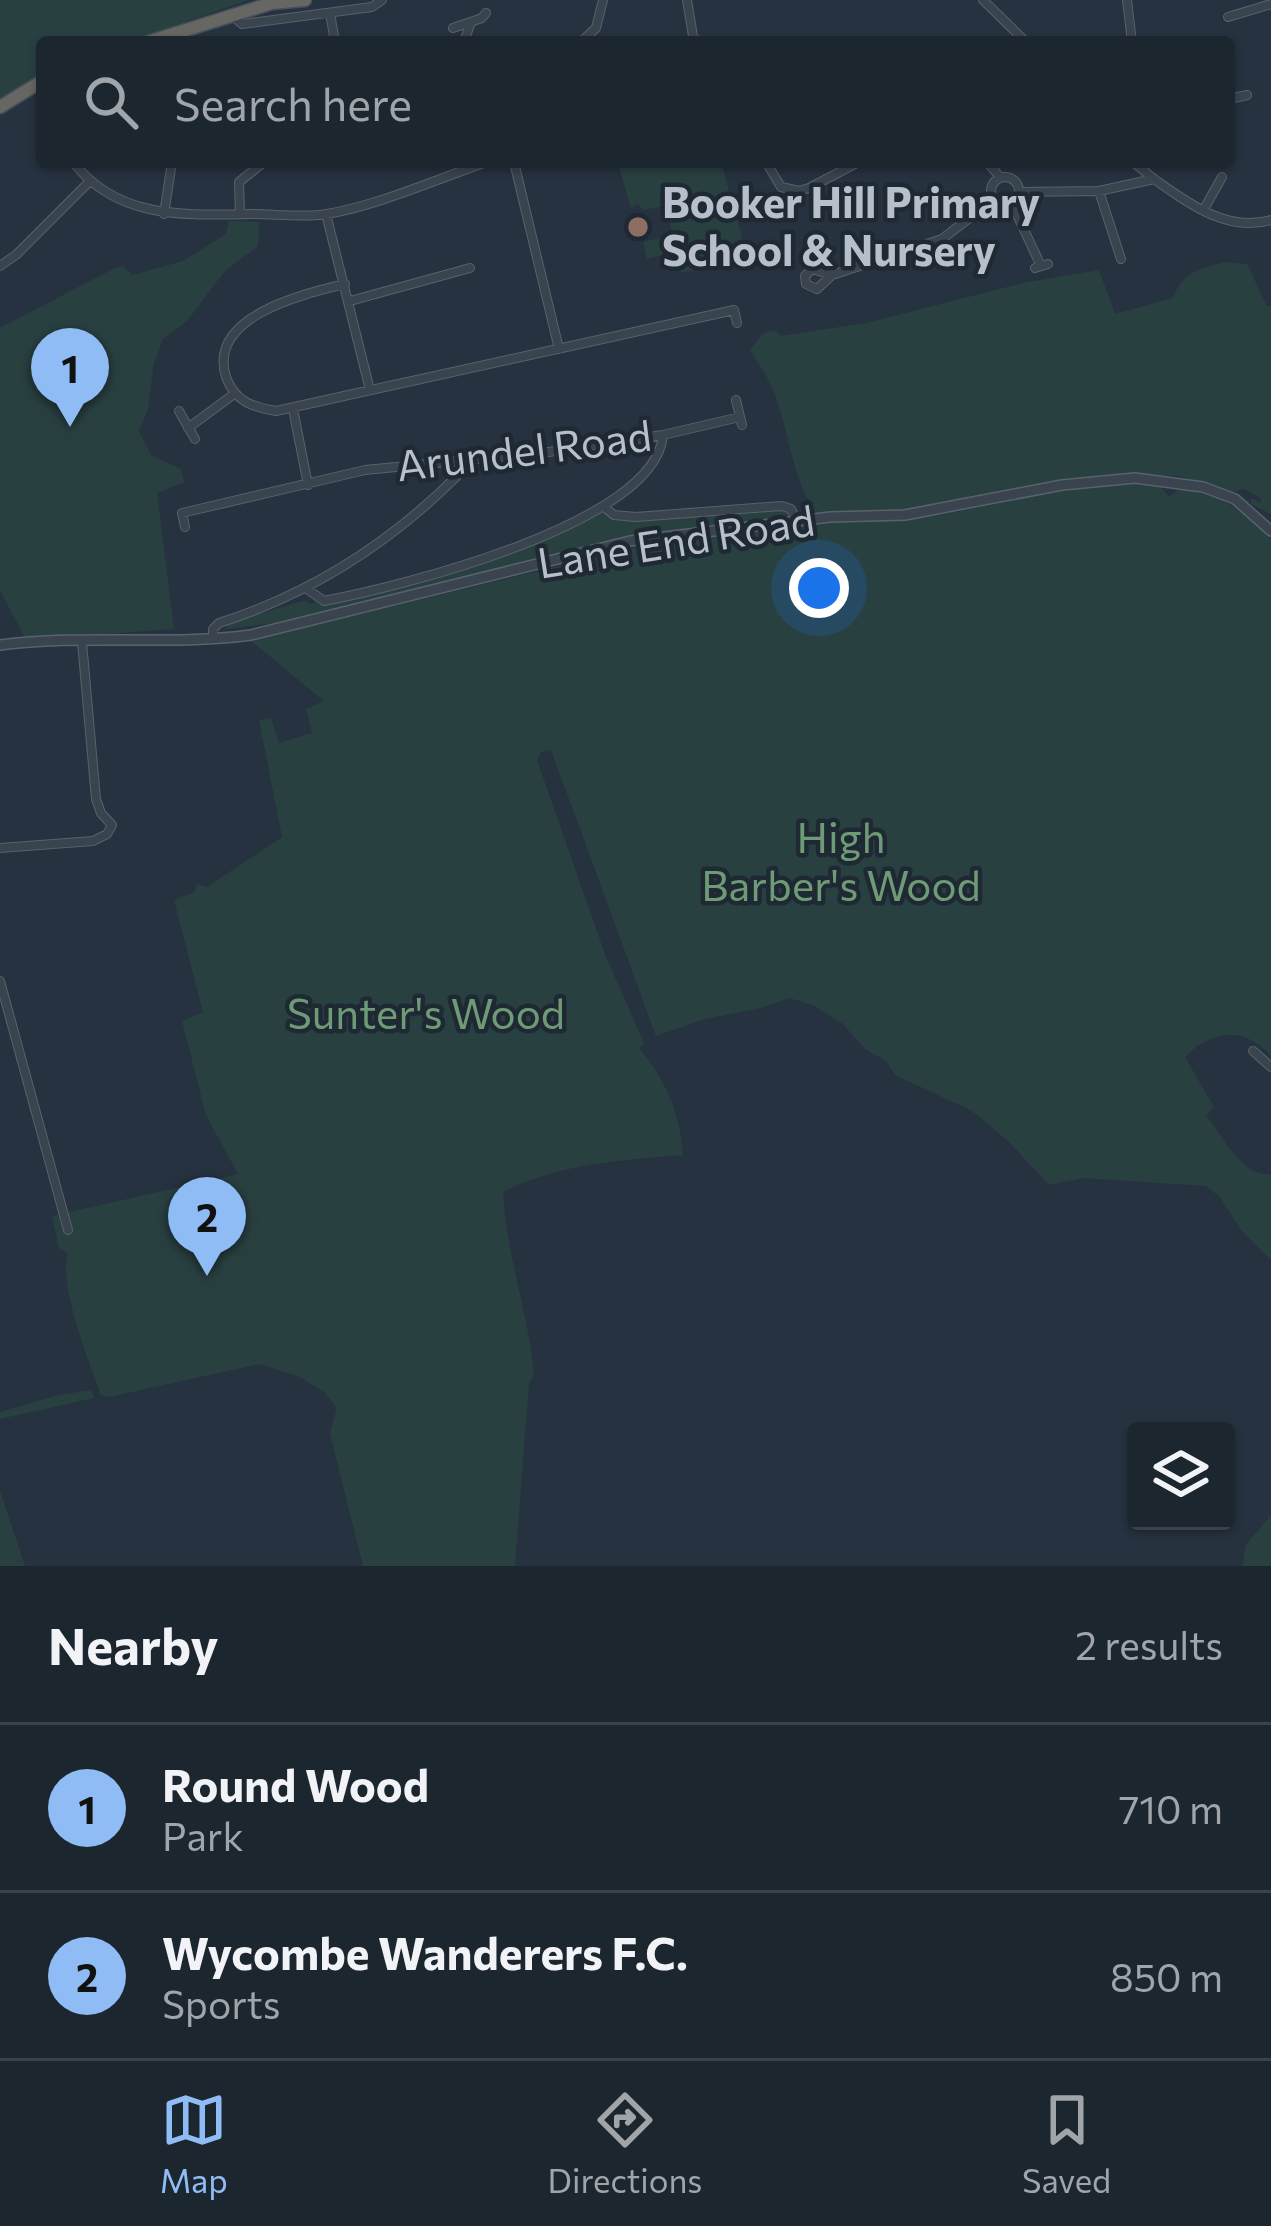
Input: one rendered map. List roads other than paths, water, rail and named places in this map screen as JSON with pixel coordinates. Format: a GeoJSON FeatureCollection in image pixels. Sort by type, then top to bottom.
{"type":"FeatureCollection","features":[{"type":"Feature","properties":{"kind":"highway"},"geometry":{"type":"LineString","coordinates":[[165,36],[272,4],[305,0]]}},
{"type":"Feature","properties":{"kind":"highway"},"geometry":{"type":"LineString","coordinates":[[0,107],[36,87]]}},
{"type":"Feature","properties":{"kind":"street"},"geometry":{"type":"LineString","coordinates":[[233,15],[242,24],[372,7],[382,0]]}},
{"type":"Feature","properties":{"kind":"street"},"geometry":{"type":"LineString","coordinates":[[587,36],[596,28],[603,0]]}},
{"type":"Feature","properties":{"kind":"street"},"geometry":{"type":"LineString","coordinates":[[983,0],[1020,36]]}},
{"type":"Feature","properties":{"kind":"street"},"geometry":{"type":"LineString","coordinates":[[1127,0],[1131,36]]}},
{"type":"Feature","properties":{"kind":"street"},"geometry":{"type":"LineString","coordinates":[[689,1],[693,36]]}},
{"type":"Feature","properties":{"kind":"street"},"geometry":{"type":"LineString","coordinates":[[1228,17],[1271,4]]}},
{"type":"Feature","properties":{"kind":"street"},"geometry":{"type":"LineString","coordinates":[[330,13],[334,36]]}},
{"type":"Feature","properties":{"kind":"street"},"geometry":{"type":"LineString","coordinates":[[452,28],[486,13]]}},
{"type":"Feature","properties":{"kind":"street"},"geometry":{"type":"LineString","coordinates":[[466,36],[471,22]]}},
{"type":"Feature","properties":{"kind":"street"},"geometry":{"type":"LineString","coordinates":[[197,25],[200,36]]}},
{"type":"Feature","properties":{"kind":"street"},"geometry":{"type":"LineString","coordinates":[[1235,98],[1247,95]]}},
{"type":"Feature","properties":{"kind":"street"},"geometry":{"type":"LineString","coordinates":[[78,168],[109,197],[164,214],[326,214],[468,168]]}},
{"type":"Feature","properties":{"kind":"street"},"geometry":{"type":"LineString","coordinates":[[164,214],[171,168]]}},
{"type":"Feature","properties":{"kind":"street"},"geometry":{"type":"LineString","coordinates":[[240,214],[239,182],[257,168]]}},
{"type":"Feature","properties":{"kind":"street"},"geometry":{"type":"LineString","coordinates":[[515,168],[559,349]]}},
{"type":"Feature","properties":{"kind":"street"},"geometry":{"type":"LineString","coordinates":[[770,168],[781,187],[799,191],[851,168]]}},
{"type":"Feature","properties":{"kind":"street"},"geometry":{"type":"LineString","coordinates":[[992,168],[1000,177],[1014,180],[1019,192]]}},
{"type":"Feature","properties":{"kind":"street"},"geometry":{"type":"LineString","coordinates":[[1140,168],[1216,218],[1238,224],[1271,220]]}},
{"type":"Feature","properties":{"kind":"street"},"geometry":{"type":"LineString","coordinates":[[1000,177],[990,190],[993,200],[1002,206],[1012,203],[1019,192]]}},
{"type":"Feature","properties":{"kind":"street"},"geometry":{"type":"LineString","coordinates":[[1204,209],[1222,177]]}},
{"type":"Feature","properties":{"kind":"street"},"geometry":{"type":"LineString","coordinates":[[1019,192],[1099,191],[1154,179]]}},
{"type":"Feature","properties":{"kind":"street"},"geometry":{"type":"LineString","coordinates":[[0,266],[89,182]]}},
{"type":"Feature","properties":{"kind":"street"},"geometry":{"type":"LineString","coordinates":[[1099,191],[1121,259]]}},
{"type":"Feature","properties":{"kind":"street"},"geometry":{"type":"LineString","coordinates":[[832,275],[942,239],[993,200]]}},
{"type":"Feature","properties":{"kind":"street"},"geometry":{"type":"LineString","coordinates":[[1012,203],[1041,266]]}},
{"type":"Feature","properties":{"kind":"street"},"geometry":{"type":"LineString","coordinates":[[326,214],[370,390]]}},
{"type":"Feature","properties":{"kind":"street"},"geometry":{"type":"LineString","coordinates":[[350,301],[470,268]]}},
{"type":"Feature","properties":{"kind":"street"},"geometry":{"type":"LineString","coordinates":[[345,284],[284,299],[238,330],[224,353],[225,373],[234,394],[253,407],[293,409],[734,310],[737,323]]}},
{"type":"Feature","properties":{"kind":"street"},"geometry":{"type":"LineString","coordinates":[[188,428],[234,394]]}},
{"type":"Feature","properties":{"kind":"street","name":"Arundel Road"},"geometry":{"type":"LineString","coordinates":[[184,527],[182,513],[365,470],[462,463],[741,421],[736,400]]}},
{"type":"Feature","properties":{"kind":"street"},"geometry":{"type":"LineString","coordinates":[[293,409],[308,485]]}},
{"type":"Feature","properties":{"kind":"street"},"geometry":{"type":"LineString","coordinates":[[179,411],[195,439]]}},
{"type":"Feature","properties":{"kind":"street"},"geometry":{"type":"LineString","coordinates":[[307,589],[324,601],[426,578],[556,531],[604,507],[639,478],[662,448],[663,435]]}},
{"type":"Feature","properties":{"kind":"street"},"geometry":{"type":"LineString","coordinates":[[213,640],[213,628],[219,623],[307,589],[389,538],[461,472],[462,463]]}},
{"type":"Feature","properties":{"kind":"street","name":"Lane End Road"},"geometry":{"type":"LineString","coordinates":[[0,645],[167,637],[213,640],[348,612],[630,541],[905,515],[1062,485],[1135,478],[1203,487],[1235,499],[1269,524]]}},
{"type":"Feature","properties":{"kind":"street"},"geometry":{"type":"LineString","coordinates":[[604,507],[614,515],[636,517],[782,506],[791,508],[797,522]]}},
{"type":"Feature","properties":{"kind":"street"},"geometry":{"type":"LineString","coordinates":[[0,848],[93,841],[107,834],[112,825],[96,799],[82,642]]}},
{"type":"Feature","properties":{"kind":"street"},"geometry":{"type":"LineString","coordinates":[[0,981],[68,1230]]}},
{"type":"Feature","properties":{"kind":"street"},"geometry":{"type":"LineString","coordinates":[[1253,1051],[1271,1067]]}},
{"type":"Feature","properties":{"kind":"place","name":"Booker Hill Primary School & Nursery"},"geometry":{"type":"Point","coordinates":[638,227]}},
{"type":"Feature","properties":{"kind":"place","name":"Round Wood"},"geometry":{"type":"Point","coordinates":[70,427]}},
{"type":"Feature","properties":{"kind":"place","name":"Wycombe Wanderers F.C."},"geometry":{"type":"Point","coordinates":[207,1276]}},
{"type":"Feature","properties":{"kind":"park label","name":"High Barber's Wood"},"geometry":{"type":"Point","coordinates":[841,862]}},
{"type":"Feature","properties":{"kind":"park label","name":"Sunter's Wood"},"geometry":{"type":"Point","coordinates":[426,1014]}}]}
